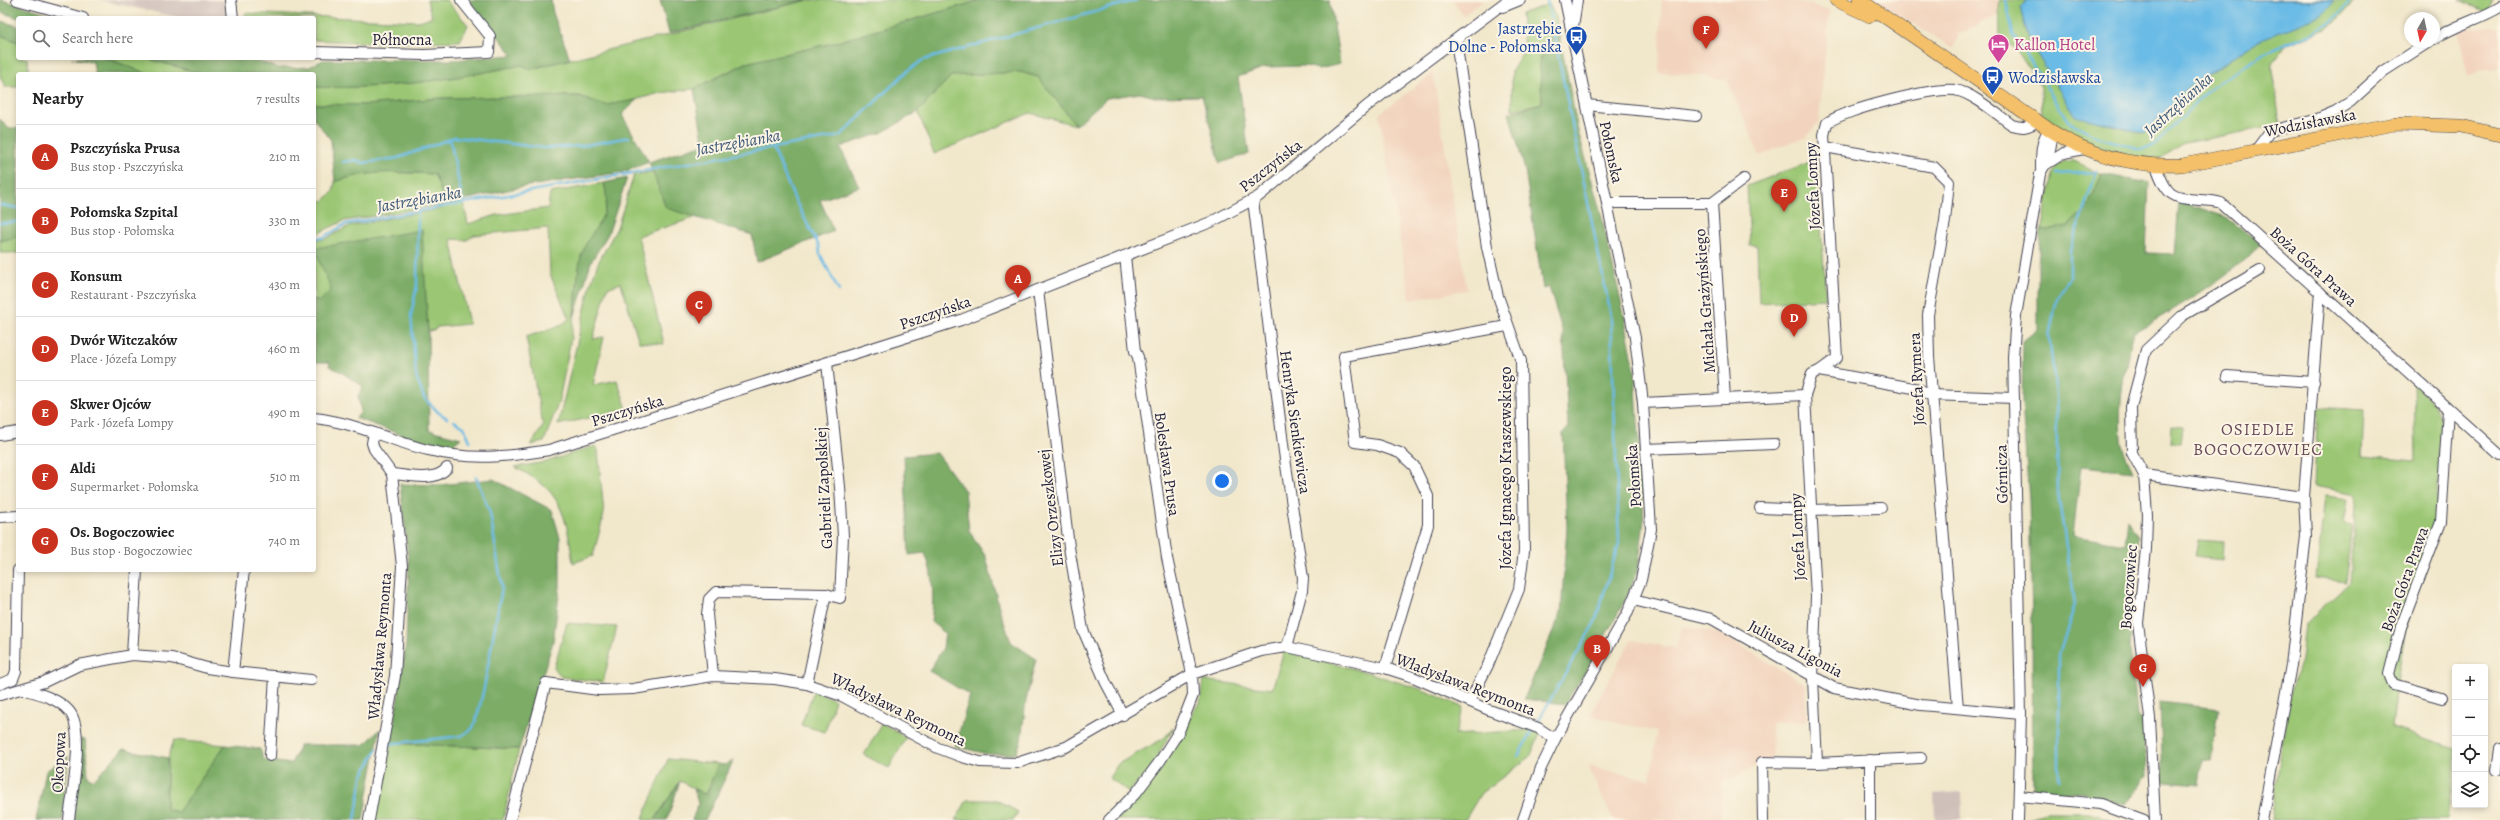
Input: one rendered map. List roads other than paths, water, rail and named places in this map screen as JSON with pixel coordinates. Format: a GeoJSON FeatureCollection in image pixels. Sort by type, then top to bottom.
{"type":"FeatureCollection","features":[{"type":"Feature","properties":{"kind":"main road","name":"Wodzisławska"},"geometry":{"type":"LineString","coordinates":[[1836,0],[1902,29]]}},
{"type":"Feature","properties":{"kind":"main road","name":"Wodzisławska"},"geometry":{"type":"LineString","coordinates":[[1860,0],[2051,131],[2084,149],[2114,159],[2156,166],[2182,165],[2394,124],[2461,126],[2500,135]]}},
{"type":"Feature","properties":{"kind":"street"},"geometry":{"type":"LineString","coordinates":[[17,0],[76,16]]}},
{"type":"Feature","properties":{"kind":"street"},"geometry":{"type":"LineString","coordinates":[[231,0],[233,16]]}},
{"type":"Feature","properties":{"kind":"street","name":"Północna"},"geometry":{"type":"LineString","coordinates":[[316,52],[424,55],[489,52],[490,36],[461,0]]}},
{"type":"Feature","properties":{"kind":"street","name":"Pszczyńska"},"geometry":{"type":"LineString","coordinates":[[316,418],[346,424],[429,450],[478,458],[503,458],[549,450],[961,320],[1211,222],[1253,200],[1367,106],[1501,8],[1508,0]]}},
{"type":"Feature","properties":{"kind":"street","name":"Pszczyńska"},"geometry":{"type":"LineString","coordinates":[[1501,8],[1520,0]]}},
{"type":"Feature","properties":{"kind":"street","name":"Połomska"},"geometry":{"type":"LineString","coordinates":[[1523,820],[1541,768],[1555,739],[1618,633],[1633,600],[1641,580],[1651,529],[1643,403],[1635,338],[1565,0]]}},
{"type":"Feature","properties":{"kind":"street","name":"Połomska"},"geometry":{"type":"LineString","coordinates":[[1572,31],[1577,0]]}},
{"type":"Feature","properties":{"kind":"street"},"geometry":{"type":"LineString","coordinates":[[2440,34],[2447,30],[2486,15],[2500,7]]}},
{"type":"Feature","properties":{"kind":"street","name":"Józefa Ignacego Kraszewskiego"},"geometry":{"type":"LineString","coordinates":[[1456,41],[1487,247],[1498,296],[1507,326],[1521,360],[1524,551],[1519,589],[1488,665],[1470,701]]}},
{"type":"Feature","properties":{"kind":"street"},"geometry":{"type":"LineString","coordinates":[[2256,150],[2270,131],[2314,120],[2336,111],[2350,102],[2384,71],[2420,48]]}},
{"type":"Feature","properties":{"kind":"street","name":"Józefa Lompy"},"geometry":{"type":"LineString","coordinates":[[1819,371],[1837,358],[1825,147],[1826,123],[1833,118],[1874,105],[1943,90],[1956,90],[1967,94],[2012,125],[2020,128],[2030,126],[2036,121]]}},
{"type":"Feature","properties":{"kind":"street","name":"Połomska"},"geometry":{"type":"LineString","coordinates":[[1587,105],[1696,116]]}},
{"type":"Feature","properties":{"kind":"street","name":"Górnicza"},"geometry":{"type":"LineString","coordinates":[[2018,820],[2021,714],[2013,357],[2016,316],[2041,168],[2049,156],[2051,131]]}},
{"type":"Feature","properties":{"kind":"street","name":"Józefa Rymera"},"geometry":{"type":"LineString","coordinates":[[1825,147],[1934,167],[1949,182],[1928,315],[1930,395],[1958,708]]}},
{"type":"Feature","properties":{"kind":"street"},"geometry":{"type":"LineString","coordinates":[[2041,168],[2064,153],[2084,149]]}},
{"type":"Feature","properties":{"kind":"street","name":"Boża Góra Prawa"},"geometry":{"type":"LineString","coordinates":[[2156,166],[2167,191],[2182,198],[2212,199],[2221,203],[2500,455]]}},
{"type":"Feature","properties":{"kind":"street"},"geometry":{"type":"LineString","coordinates":[[1607,203],[1712,203],[1744,179]]}},
{"type":"Feature","properties":{"kind":"street","name":"Henryka Sienkiewicza"},"geometry":{"type":"LineString","coordinates":[[1253,200],[1280,420],[1303,578],[1302,591],[1287,647]]}},
{"type":"Feature","properties":{"kind":"street","name":"Michała Grażyńskiego"},"geometry":{"type":"LineString","coordinates":[[1712,203],[1725,398]]}},
{"type":"Feature","properties":{"kind":"street","name":"Bolesława Prusa"},"geometry":{"type":"LineString","coordinates":[[1109,820],[1145,782],[1179,731],[1193,695],[1192,674],[1166,558],[1138,357],[1135,351],[1125,256]]}},
{"type":"Feature","properties":{"kind":"street","name":"Bogoczowiec"},"geometry":{"type":"LineString","coordinates":[[2155,820],[2150,718],[2138,623],[2146,549],[2147,515],[2144,475],[2132,453],[2131,407],[2146,350],[2182,316],[2260,270]]}},
{"type":"Feature","properties":{"kind":"street","name":"Elizy Orzeszkowej"},"geometry":{"type":"LineString","coordinates":[[1038,290],[1068,547],[1083,630],[1106,684],[1123,715]]}},
{"type":"Feature","properties":{"kind":"street"},"geometry":{"type":"LineString","coordinates":[[2262,820],[2291,665],[2306,536],[2304,497],[2320,292]]}},
{"type":"Feature","properties":{"kind":"street"},"geometry":{"type":"LineString","coordinates":[[1385,668],[1426,532],[1429,509],[1428,496],[1414,466],[1400,453],[1377,445],[1355,442],[1344,356],[1507,326]]}},
{"type":"Feature","properties":{"kind":"street","name":"Gabrieli Zapolskiej"},"geometry":{"type":"LineString","coordinates":[[713,676],[707,614],[708,599],[716,592],[826,594],[840,598],[843,536],[840,487],[827,363]]}},
{"type":"Feature","properties":{"kind":"street"},"geometry":{"type":"LineString","coordinates":[[1643,403],[1805,395],[1812,374],[1819,371],[1919,389],[1930,395],[2014,398]]}},
{"type":"Feature","properties":{"kind":"street"},"geometry":{"type":"LineString","coordinates":[[2227,376],[2314,382]]}},
{"type":"Feature","properties":{"kind":"street","name":"Józefa Lompy"},"geometry":{"type":"LineString","coordinates":[[1805,395],[1810,510],[1816,596],[1813,678],[1817,763]]}},
{"type":"Feature","properties":{"kind":"street","name":"Boża Góra Prawa"},"geometry":{"type":"LineString","coordinates":[[2442,698],[2393,684],[2389,674],[2401,627],[2441,522],[2448,409]]}},
{"type":"Feature","properties":{"kind":"street"},"geometry":{"type":"LineString","coordinates":[[0,435],[16,432]]}},
{"type":"Feature","properties":{"kind":"street","name":"Władysława Reymonta"},"geometry":{"type":"LineString","coordinates":[[369,820],[394,683],[402,566],[392,474],[374,449],[372,443],[374,433]]}},
{"type":"Feature","properties":{"kind":"street"},"geometry":{"type":"LineString","coordinates":[[1646,450],[1774,444]]}},
{"type":"Feature","properties":{"kind":"street"},"geometry":{"type":"LineString","coordinates":[[392,474],[434,477],[442,474],[447,468]]}},
{"type":"Feature","properties":{"kind":"street"},"geometry":{"type":"LineString","coordinates":[[2144,475],[2304,497]]}},
{"type":"Feature","properties":{"kind":"street"},"geometry":{"type":"LineString","coordinates":[[1760,508],[1810,510],[1881,508]]}},
{"type":"Feature","properties":{"kind":"street"},"geometry":{"type":"LineString","coordinates":[[0,516],[16,516]]}},
{"type":"Feature","properties":{"kind":"street"},"geometry":{"type":"LineString","coordinates":[[0,684],[13,679],[16,671],[18,572]]}},
{"type":"Feature","properties":{"kind":"street"},"geometry":{"type":"LineString","coordinates":[[132,655],[137,572]]}},
{"type":"Feature","properties":{"kind":"street"},"geometry":{"type":"LineString","coordinates":[[233,672],[244,572]]}},
{"type":"Feature","properties":{"kind":"street"},"geometry":{"type":"LineString","coordinates":[[807,684],[826,594]]}},
{"type":"Feature","properties":{"kind":"street","name":"Juliusza Ligonia"},"geometry":{"type":"LineString","coordinates":[[1633,600],[1712,619],[1813,678],[1834,688],[1921,705],[2021,714]]}},
{"type":"Feature","properties":{"kind":"street","name":"Władysława Reymonta"},"geometry":{"type":"LineString","coordinates":[[510,820],[546,683],[599,690],[633,689],[713,676],[775,679],[807,684],[842,696],[938,748],[980,762],[1017,763],[1040,757],[1066,747],[1192,674],[1261,651],[1287,647],[1385,668],[1413,677],[1538,728],[1555,739]]}},
{"type":"Feature","properties":{"kind":"street"},"geometry":{"type":"LineString","coordinates":[[0,695],[50,680],[79,665],[132,655],[172,658],[207,668],[233,672],[311,680]]}},
{"type":"Feature","properties":{"kind":"street"},"geometry":{"type":"LineString","coordinates":[[270,756],[275,676]]}},
{"type":"Feature","properties":{"kind":"street","name":"Okopowa"},"geometry":{"type":"LineString","coordinates":[[23,689],[59,703],[70,712],[76,727],[76,743],[69,820]]}},
{"type":"Feature","properties":{"kind":"street"},"geometry":{"type":"LineString","coordinates":[[2497,770],[2500,749]]}},
{"type":"Feature","properties":{"kind":"street"},"geometry":{"type":"LineString","coordinates":[[1763,820],[1762,762],[1817,763],[1921,758]]}},
{"type":"Feature","properties":{"kind":"street"},"geometry":{"type":"LineString","coordinates":[[1870,760],[1870,820]]}},
{"type":"Feature","properties":{"kind":"street"},"geometry":{"type":"LineString","coordinates":[[2019,796],[2100,804],[2144,820]]}},
{"type":"Feature","properties":{"kind":"water"},"geometry":{"type":"Polygon","coordinates":[[[2028,0],[2334,0],[2332,5],[2318,17],[2259,40],[2191,85],[2144,133],[2075,116],[2029,41],[2020,7],[2028,0]]]}},
{"type":"Feature","properties":{"kind":"waterway","name":"Jastrzębianka"},"geometry":{"type":"LineString","coordinates":[[316,237],[322,238],[346,224],[840,136],[906,72],[923,60],[1137,0]]}},
{"type":"Feature","properties":{"kind":"waterway"},"geometry":{"type":"LineString","coordinates":[[1536,725],[1595,622],[1619,543],[1611,316],[1547,0]]}},
{"type":"Feature","properties":{"kind":"waterway","name":"Jastrzębianka"},"geometry":{"type":"LineString","coordinates":[[2006,0],[2013,34],[2068,121],[2098,137],[2141,149],[2155,145],[2212,86],[2267,52],[2314,32],[2333,20],[2351,0]]}},
{"type":"Feature","properties":{"kind":"waterway"},"geometry":{"type":"LineString","coordinates":[[343,162],[356,160],[363,163],[398,158],[455,137],[545,148],[580,146],[629,137]]}},
{"type":"Feature","properties":{"kind":"waterway"},"geometry":{"type":"LineString","coordinates":[[450,139],[463,203]]}},
{"type":"Feature","properties":{"kind":"waterway"},"geometry":{"type":"LineString","coordinates":[[773,148],[794,198],[819,246],[820,254],[839,291]]}},
{"type":"Feature","properties":{"kind":"waterway"},"geometry":{"type":"LineString","coordinates":[[2059,780],[2059,655],[2075,604],[2058,493],[2056,394],[2049,336],[2057,299],[2070,277],[2070,250],[2097,170]]}},
{"type":"Feature","properties":{"kind":"waterway"},"geometry":{"type":"LineString","coordinates":[[2057,174],[2096,172]]}},
{"type":"Feature","properties":{"kind":"waterway","name":"Jastrzębianka"},"geometry":{"type":"LineString","coordinates":[[0,205],[16,208]]}},
{"type":"Feature","properties":{"kind":"waterway"},"geometry":{"type":"LineString","coordinates":[[418,211],[417,285],[411,315],[416,376],[424,398],[439,413],[447,418]]}},
{"type":"Feature","properties":{"kind":"waterway"},"geometry":{"type":"LineString","coordinates":[[0,223],[16,222]]}},
{"type":"Feature","properties":{"kind":"waterway"},"geometry":{"type":"LineString","coordinates":[[454,421],[464,427],[470,441]]}},
{"type":"Feature","properties":{"kind":"waterway"},"geometry":{"type":"LineString","coordinates":[[388,744],[461,736],[472,729],[476,721],[484,688],[502,587],[490,513],[476,477]]}},
{"type":"Feature","properties":{"kind":"waterway"},"geometry":{"type":"LineString","coordinates":[[1518,756],[1533,729]]}},
{"type":"Feature","properties":{"kind":"waterway"},"geometry":{"type":"LineString","coordinates":[[355,820],[362,777],[377,749]]}},
{"type":"Feature","properties":{"kind":"place","name":"Aldi"},"geometry":{"type":"Point","coordinates":[1706,49]}},
{"type":"Feature","properties":{"kind":"place","name":"Jastrzębie Dolne - Połomska"},"geometry":{"type":"Point","coordinates":[1577,56]}},
{"type":"Feature","properties":{"kind":"place","name":"Kallon Hotel"},"geometry":{"type":"Point","coordinates":[1999,64]}},
{"type":"Feature","properties":{"kind":"place","name":"Wodzisławska"},"geometry":{"type":"Point","coordinates":[1993,96]}},
{"type":"Feature","properties":{"kind":"place","name":"Skwer Ojców"},"geometry":{"type":"Point","coordinates":[1784,212]}},
{"type":"Feature","properties":{"kind":"place","name":"Pszczyńska Prusa"},"geometry":{"type":"Point","coordinates":[1018,298]}},
{"type":"Feature","properties":{"kind":"place","name":"Konsum"},"geometry":{"type":"Point","coordinates":[699,324]}},
{"type":"Feature","properties":{"kind":"place","name":"Dwór Witczaków"},"geometry":{"type":"Point","coordinates":[1794,337]}},
{"type":"Feature","properties":{"kind":"place","name":"Połomska Szpital"},"geometry":{"type":"Point","coordinates":[1597,668]}},
{"type":"Feature","properties":{"kind":"place","name":"Os. Bogoczowiec"},"geometry":{"type":"Point","coordinates":[2143,687]}},
{"type":"Feature","properties":{"kind":"district","name":"OSIEDLE BOGOCZOWIEC"},"geometry":{"type":"Point","coordinates":[2258,439]}}]}
